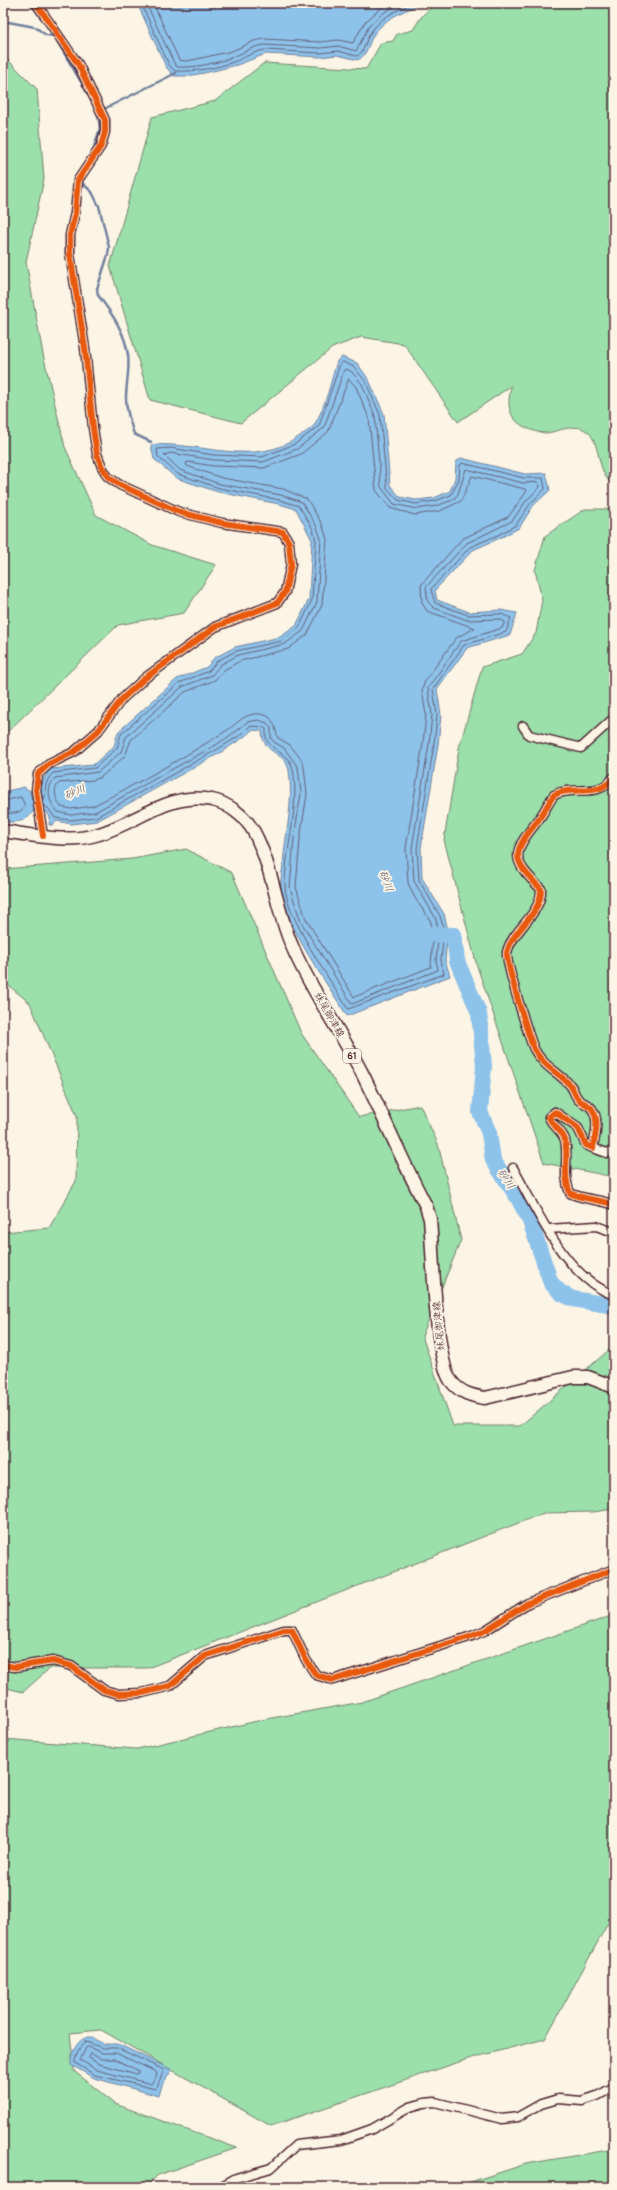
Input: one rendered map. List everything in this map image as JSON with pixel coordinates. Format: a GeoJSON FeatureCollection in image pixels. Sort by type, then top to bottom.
{"type":"FeatureCollection","features":[{"type":"Feature","properties":{"kind":"main road","name":"妹尾御津線"},"geometry":{"type":"LineString","coordinates":[[3,831],[72,838],[97,835],[174,802],[194,798],[213,800],[230,807],[244,819],[254,831],[261,848],[292,946],[362,1072],[426,1206],[430,1219],[441,1345],[445,1368],[451,1381],[460,1390],[471,1396],[485,1398],[573,1376],[588,1377],[614,1387]]}},
{"type":"Feature","properties":{"kind":"street"},"geometry":{"type":"LineString","coordinates":[[36,3],[78,64],[105,120],[105,132],[101,146],[79,179],[75,213],[70,236],[70,254],[86,348],[93,428],[97,454],[102,468],[108,477],[120,485],[179,512],[222,523],[283,532],[289,542],[291,564],[285,592],[277,603],[215,627],[145,678],[122,699],[88,741],[74,752],[49,764],[38,774],[36,790],[43,836]]}},
{"type":"Feature","properties":{"kind":"street"},"geometry":{"type":"LineString","coordinates":[[523,726],[529,735],[581,748],[614,718]]}},
{"type":"Feature","properties":{"kind":"street"},"geometry":{"type":"LineString","coordinates":[[593,1148],[596,1119],[592,1108],[578,1100],[572,1086],[543,1063],[534,1048],[520,1009],[506,954],[541,897],[541,889],[522,870],[518,862],[519,851],[525,835],[538,822],[554,794],[567,790],[585,792],[600,788],[614,776]]}},
{"type":"Feature","properties":{"kind":"street"},"geometry":{"type":"LineString","coordinates":[[614,1150],[606,1152],[586,1145],[578,1128],[555,1112],[551,1113],[549,1117],[550,1122],[563,1135],[565,1142],[565,1172],[570,1193],[577,1197],[603,1200],[614,1205]]}},
{"type":"Feature","properties":{"kind":"street"},"geometry":{"type":"LineString","coordinates":[[513,1168],[566,1258],[586,1278],[614,1295]]}},
{"type":"Feature","properties":{"kind":"street"},"geometry":{"type":"LineString","coordinates":[[548,1229],[596,1226],[614,1232]]}},
{"type":"Feature","properties":{"kind":"street"},"geometry":{"type":"LineString","coordinates":[[3,1665],[15,1667],[53,1661],[71,1666],[104,1690],[119,1694],[142,1693],[170,1686],[205,1656],[284,1630],[292,1630],[306,1660],[316,1675],[334,1680],[472,1636],[486,1630],[528,1603],[614,1569]]}},
{"type":"Feature","properties":{"kind":"street"},"geometry":{"type":"LineString","coordinates":[[220,2187],[236,2178],[271,2168],[296,2145],[341,2140],[372,2129],[410,2106],[435,2102],[502,2119],[518,2117],[541,2104],[558,2099],[582,2101],[592,2098],[614,2087]]}},
{"type":"Feature","properties":{"kind":"green space"},"geometry":{"type":"Polygon","coordinates":[[[444,3],[614,3],[614,485],[608,480],[604,473],[594,441],[590,434],[585,430],[576,427],[541,433],[526,428],[516,421],[509,406],[511,386],[458,422],[404,344],[361,337],[332,348],[241,423],[150,400],[110,266],[152,117],[215,101],[264,63],[366,69],[381,43],[393,41],[397,34],[413,30],[419,20],[429,9],[444,3]]]}},
{"type":"Feature","properties":{"kind":"green space"},"geometry":{"type":"Polygon","coordinates":[[[3,55],[37,89],[44,179],[26,262],[43,354],[65,447],[96,515],[152,545],[216,565],[184,613],[118,625],[3,736],[3,55]]]}},
{"type":"Feature","properties":{"kind":"green space"},"geometry":{"type":"Polygon","coordinates":[[[585,509],[614,509],[614,1177],[544,1163],[477,966],[444,840],[459,748],[482,667],[522,654],[536,633],[542,600],[535,570],[545,536],[585,509]]]}},
{"type":"Feature","properties":{"kind":"green space"},"geometry":{"type":"Polygon","coordinates":[[[186,849],[232,873],[301,1033],[359,1117],[420,1105],[438,1144],[461,1240],[422,1336],[453,1426],[520,1426],[609,1350],[614,1350],[614,1509],[593,1512],[544,1513],[148,1668],[50,1668],[23,1692],[3,1687],[3,1232],[49,1228],[76,1181],[77,1116],[30,1003],[3,981],[3,869],[132,859],[186,849]]]}},
{"type":"Feature","properties":{"kind":"green space"},"geometry":{"type":"Polygon","coordinates":[[[614,1615],[614,1912],[545,2039],[468,2059],[271,2126],[101,2030],[70,2033],[74,2071],[115,2104],[237,2148],[158,2175],[146,2187],[3,2187],[3,1739],[137,1749],[266,1719],[362,1702],[614,1615]]]}},
{"type":"Feature","properties":{"kind":"green space"},"geometry":{"type":"Polygon","coordinates":[[[614,2149],[614,2187],[455,2187],[526,2164],[614,2149]]]}},
{"type":"Feature","properties":{"kind":"water"},"geometry":{"type":"Polygon","coordinates":[[[137,3],[424,3],[410,8],[384,23],[374,34],[364,55],[358,60],[337,55],[320,57],[266,54],[237,65],[209,72],[188,76],[174,76],[166,67],[137,3]]]}},
{"type":"Feature","properties":{"kind":"water"},"geometry":{"type":"Polygon","coordinates":[[[342,357],[357,363],[369,380],[384,414],[390,485],[400,497],[416,500],[434,498],[450,491],[455,478],[456,462],[461,458],[525,474],[546,473],[550,490],[533,506],[519,528],[473,550],[435,590],[437,600],[469,612],[501,610],[517,613],[510,635],[467,648],[437,689],[441,715],[438,745],[421,848],[422,878],[444,914],[448,930],[445,960],[450,976],[347,1016],[308,954],[290,921],[284,905],[281,883],[290,806],[289,771],[284,760],[266,745],[263,739],[262,731],[252,730],[220,753],[97,821],[71,824],[57,821],[52,825],[49,825],[50,817],[45,810],[33,812],[30,816],[20,821],[3,822],[3,792],[24,787],[30,791],[32,800],[41,798],[42,782],[51,769],[93,765],[114,746],[118,732],[177,679],[207,667],[214,658],[235,647],[280,637],[296,626],[309,599],[312,540],[296,509],[279,504],[218,492],[176,478],[154,459],[151,445],[170,445],[246,452],[264,451],[282,446],[300,436],[315,424],[320,415],[337,361],[342,357]]]}},
{"type":"Feature","properties":{"kind":"water"},"geometry":{"type":"Polygon","coordinates":[[[85,2038],[92,2038],[104,2044],[118,2044],[172,2070],[162,2085],[159,2096],[94,2078],[71,2065],[74,2049],[79,2042],[85,2038]]]}},
{"type":"Feature","properties":{"kind":"waterway"},"geometry":{"type":"LineString","coordinates":[[30,3],[42,19]]}},
{"type":"Feature","properties":{"kind":"waterway"},"geometry":{"type":"LineString","coordinates":[[3,21],[35,27],[46,35],[54,36]]}},
{"type":"Feature","properties":{"kind":"waterway"},"geometry":{"type":"LineString","coordinates":[[57,41],[90,97]]}},
{"type":"Feature","properties":{"kind":"waterway"},"geometry":{"type":"LineString","coordinates":[[104,109],[176,73]]}},
{"type":"Feature","properties":{"kind":"waterway"},"geometry":{"type":"LineString","coordinates":[[92,153],[100,129],[98,114]]}},
{"type":"Feature","properties":{"kind":"waterway"},"geometry":{"type":"LineString","coordinates":[[81,182],[92,192],[99,206],[109,247],[108,255],[97,289],[98,295],[121,330],[126,346],[129,366],[126,398],[128,416],[134,434],[151,442]]}},
{"type":"Feature","properties":{"kind":"waterway","name":"砂川"},"geometry":{"type":"LineString","coordinates":[[425,934],[454,935],[457,961],[479,1013],[484,1066],[480,1112],[489,1133],[493,1160],[518,1198],[530,1221],[551,1283],[561,1293],[573,1299],[614,1306]]}},
{"type":"Feature","properties":{"kind":"cycle path"},"geometry":{"type":"LineString","coordinates":[[36,3],[78,64],[105,120],[105,132],[101,146],[78,180],[75,213],[70,235],[70,254],[85,348],[93,428],[97,454],[102,467],[108,477],[120,485],[179,512],[222,523],[283,532],[289,543],[291,564],[285,592],[277,603],[215,627],[145,678],[122,699],[98,731],[74,752],[49,764],[38,774],[36,790],[43,836]]}},
{"type":"Feature","properties":{"kind":"cycle path"},"geometry":{"type":"LineString","coordinates":[[614,777],[600,788],[593,790],[562,792],[554,795],[522,843],[518,858],[525,871],[541,889],[540,898],[537,906],[515,936],[507,952],[513,983],[534,1049],[542,1060],[570,1085],[578,1099],[591,1107],[596,1118],[593,1148],[586,1145],[578,1128],[555,1112],[549,1117],[552,1123],[562,1133],[565,1140],[566,1179],[570,1193],[614,1205]]}},
{"type":"Feature","properties":{"kind":"cycle path"},"geometry":{"type":"LineString","coordinates":[[3,1665],[15,1667],[53,1661],[71,1666],[104,1690],[119,1694],[142,1693],[170,1686],[205,1656],[284,1630],[292,1630],[306,1660],[316,1675],[333,1680],[472,1636],[486,1630],[528,1603],[614,1569]]}}]}
